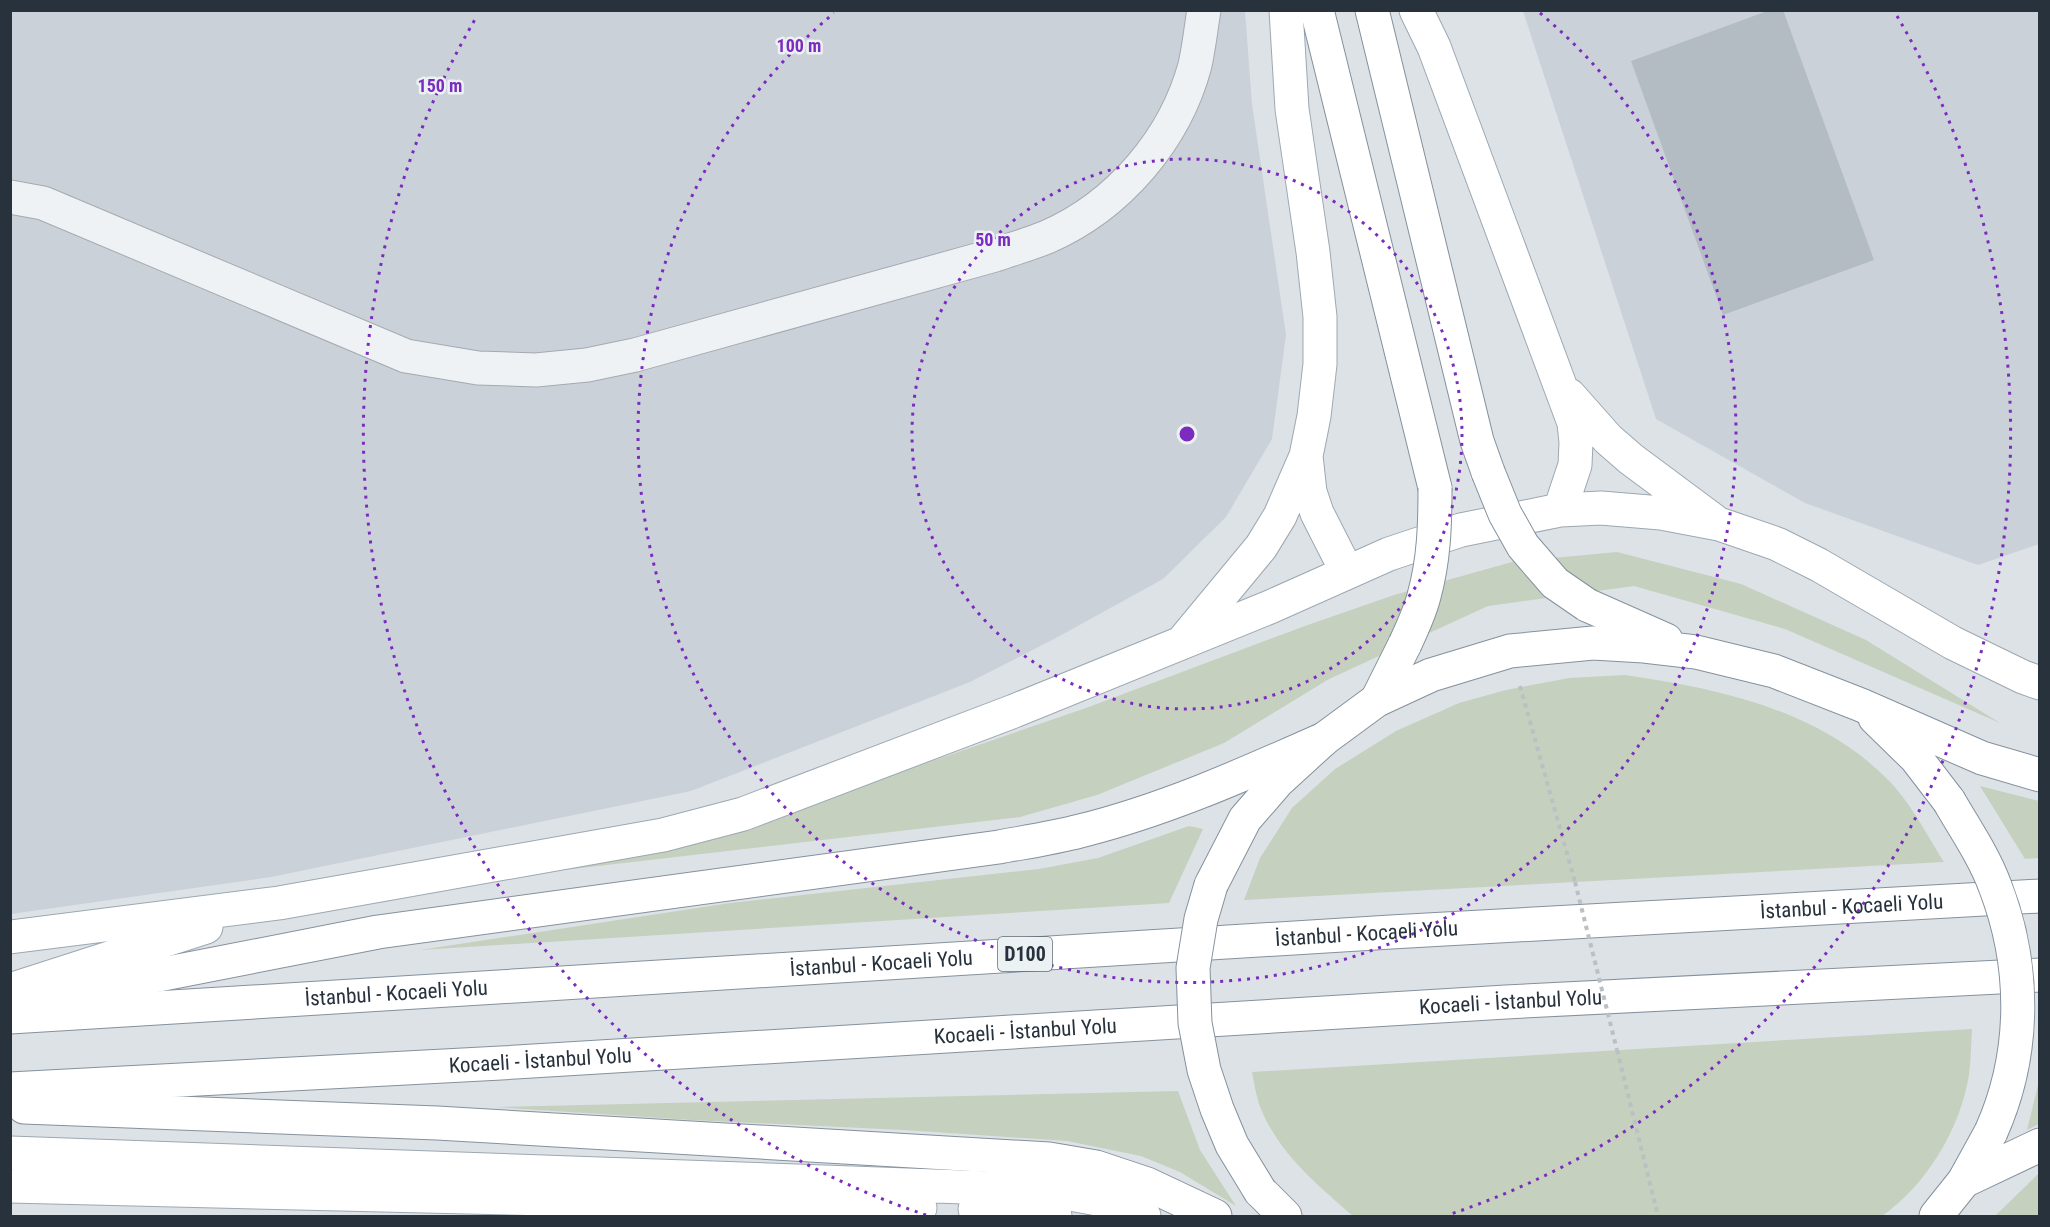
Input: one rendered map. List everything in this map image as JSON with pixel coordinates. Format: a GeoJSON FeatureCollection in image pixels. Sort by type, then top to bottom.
{"type":"FeatureCollection","features":[{"type":"Feature","properties":{"kind":"main road"},"geometry":{"type":"LineString","coordinates":[[1181,644],[1261,547],[1280,516],[1306,456],[1320,364],[1320,317],[1292,109],[1286,10]]}},
{"type":"Feature","properties":{"kind":"main road"},"geometry":{"type":"LineString","coordinates":[[1317,10],[1435,488],[1435,531],[1424,598],[1405,644],[1377,700]]}},
{"type":"Feature","properties":{"kind":"main road"},"geometry":{"type":"LineString","coordinates":[[1372,10],[1477,441],[1504,514],[1523,546],[1555,583],[1587,605],[1696,652]]}},
{"type":"Feature","properties":{"kind":"main road"},"geometry":{"type":"LineString","coordinates":[[1416,10],[1434,47],[1574,423],[1575,465],[1560,510]]}},
{"type":"Feature","properties":{"kind":"main road"},"geometry":{"type":"LineString","coordinates":[[1561,386],[1608,439],[1631,459],[1719,524]]}},
{"type":"Feature","properties":{"kind":"main road"},"geometry":{"type":"LineString","coordinates":[[1306,456],[1310,492],[1317,513],[1347,572]]}},
{"type":"Feature","properties":{"kind":"main road"},"geometry":{"type":"LineString","coordinates":[[10,937],[279,903],[663,835],[743,814],[1014,711],[1181,644],[1389,554],[1461,530],[1560,510],[1601,508],[1661,513],[1719,524],[1777,544],[1953,643],[2040,683]]}},
{"type":"Feature","properties":{"kind":"main road"},"geometry":{"type":"LineString","coordinates":[[1285,1216],[1260,1191],[1232,1146],[1204,1070],[1195,1023],[1193,968],[1201,919],[1211,885],[1245,819],[1278,781],[1324,739],[1377,700],[1431,675],[1510,651],[1593,643],[1644,645],[1696,652],[1774,671],[1861,705],[1982,758],[2040,775]]}},
{"type":"Feature","properties":{"kind":"main road"},"geometry":{"type":"LineString","coordinates":[[1861,705],[1916,758],[1948,801],[1978,850],[1995,885],[2009,928],[2016,972],[2018,1011],[2015,1060],[2002,1107],[1964,1181],[1936,1216]]}},
{"type":"Feature","properties":{"kind":"main road"},"geometry":{"type":"LineString","coordinates":[[10,1003],[378,932],[999,847],[1080,831],[1159,807],[1226,782],[1324,739]]}},
{"type":"Feature","properties":{"kind":"main road","name":"İstanbul - Kocaeli Yolu"},"geometry":{"type":"LineString","coordinates":[[10,1017],[1390,932],[2040,896]]}},
{"type":"Feature","properties":{"kind":"main road"},"geometry":{"type":"LineString","coordinates":[[10,990],[279,903]]}},
{"type":"Feature","properties":{"kind":"main road","name":"Kocaeli - İstanbul Yolu"},"geometry":{"type":"LineString","coordinates":[[10,1089],[501,1063],[1506,1002],[2040,975]]}},
{"type":"Feature","properties":{"kind":"main road"},"geometry":{"type":"LineString","coordinates":[[10,1107],[437,1123],[1049,1159],[1096,1167],[1148,1184],[1215,1216]]}},
{"type":"Feature","properties":{"kind":"main road"},"geometry":{"type":"LineString","coordinates":[[1964,1181],[2040,1145]]}},
{"type":"Feature","properties":{"kind":"main road"},"geometry":{"type":"LineString","coordinates":[[10,1153],[1048,1190],[1103,1200],[1144,1216]]}},
{"type":"Feature","properties":{"kind":"main road"},"geometry":{"type":"LineString","coordinates":[[10,1186],[1003,1210],[1055,1216]]}},
{"type":"Feature","properties":{"kind":"street"},"geometry":{"type":"LineString","coordinates":[[10,196],[43,203],[406,356],[478,368],[536,370],[587,364],[635,355],[995,255],[1048,236],[1091,212],[1127,183],[1157,148],[1179,109],[1195,65],[1204,10]]}},
{"type":"Feature","properties":{"kind":"path"},"geometry":{"type":"LineString","coordinates":[[1510,651],[1575,882],[1658,1216]]}},
{"type":"Feature","properties":{"kind":"shaded area"},"geometry":{"type":"Polygon","coordinates":[[[10,11],[1245,11],[1252,104],[1286,335],[1272,439],[1226,517],[1163,579],[970,682],[691,791],[271,877],[11,914],[10,11]]]}},
{"type":"Feature","properties":{"kind":"shaded area"},"geometry":{"type":"Polygon","coordinates":[[[1523,11],[2039,11],[2039,544],[1978,565],[1805,503],[1656,419],[1523,11]]]}},
{"type":"Feature","properties":{"kind":"green space"},"geometry":{"type":"Polygon","coordinates":[[[1617,552],[1741,584],[1866,640],[2000,723],[1785,629],[1634,586],[1488,606],[1329,679],[1224,743],[1097,795],[1020,817],[279,903],[784,812],[1086,708],[1394,595],[1512,562],[1617,552]]]}},
{"type":"Feature","properties":{"kind":"green space"},"geometry":{"type":"Polygon","coordinates":[[[1625,675],[1693,687],[1761,704],[1825,732],[1854,751],[1891,782],[1916,815],[1944,862],[1244,900],[1260,858],[1292,808],[1335,769],[1396,731],[1459,703],[1506,690],[1569,678],[1625,675]]]}},
{"type":"Feature","properties":{"kind":"green space"},"geometry":{"type":"Polygon","coordinates":[[[1980,786],[2039,801],[2039,858],[2025,859],[1980,786]]]}},
{"type":"Feature","properties":{"kind":"green space"},"geometry":{"type":"Polygon","coordinates":[[[1189,826],[1203,829],[1169,903],[420,950],[730,903],[1039,869],[1098,858],[1189,826]]]}},
{"type":"Feature","properties":{"kind":"green space"},"geometry":{"type":"Polygon","coordinates":[[[1972,1029],[1969,1075],[1958,1116],[1949,1136],[1939,1154],[1913,1189],[1882,1216],[1353,1216],[1299,1166],[1276,1137],[1259,1104],[1252,1072],[1972,1029]]]}},
{"type":"Feature","properties":{"kind":"green space"},"geometry":{"type":"Polygon","coordinates":[[[2039,1081],[2039,1124],[2027,1130],[2039,1081]]]}},
{"type":"Feature","properties":{"kind":"green space"},"geometry":{"type":"Polygon","coordinates":[[[1178,1091],[1200,1150],[1236,1206],[1180,1172],[1141,1156],[1067,1141],[494,1107],[1178,1091]]]}},
{"type":"Feature","properties":{"kind":"green space"},"geometry":{"type":"Polygon","coordinates":[[[2039,1173],[2039,1216],[1995,1216],[2039,1173]]]}},
{"type":"Feature","properties":{"kind":"building"},"geometry":{"type":"Polygon","coordinates":[[[1770,10],[1783,10],[1874,260],[1723,315],[1631,61],[1770,10]]]}}]}
